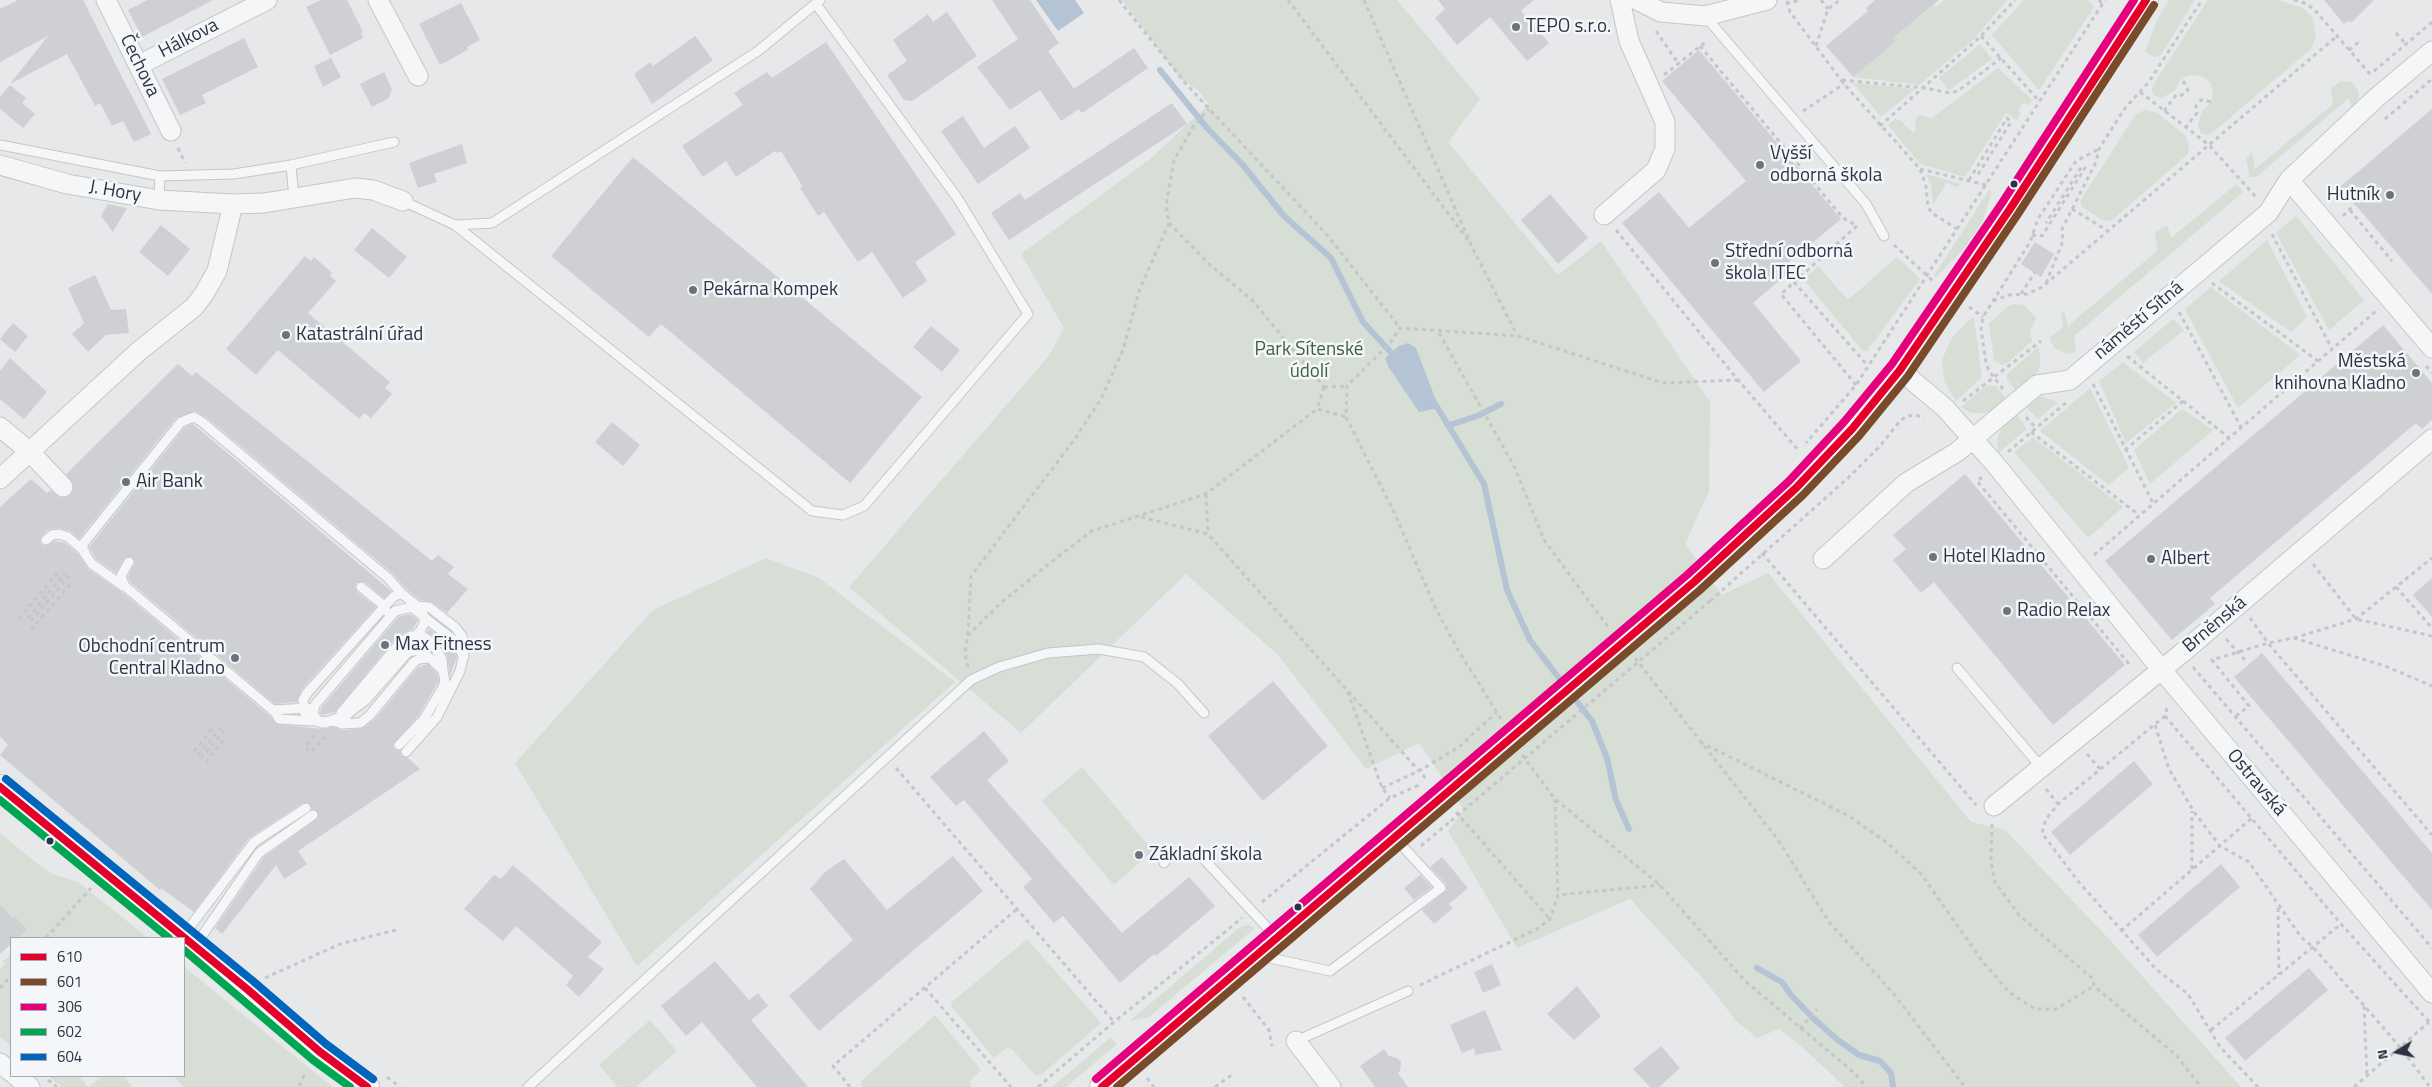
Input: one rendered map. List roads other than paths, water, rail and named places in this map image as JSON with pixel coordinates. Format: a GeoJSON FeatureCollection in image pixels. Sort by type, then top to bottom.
{"type":"FeatureCollection","features":[{"type":"Feature","properties":{"kind":"street","name":"Čechova"},"geometry":{"type":"LineString","coordinates":[[106,0],[171,132]]}},
{"type":"Feature","properties":{"kind":"street","name":"Hálkova"},"geometry":{"type":"LineString","coordinates":[[139,65],[267,0]]}},
{"type":"Feature","properties":{"kind":"street"},"geometry":{"type":"LineString","coordinates":[[378,0],[418,76]]}},
{"type":"Feature","properties":{"kind":"street"},"geometry":{"type":"LineString","coordinates":[[1604,215],[1656,170],[1665,149],[1665,122],[1629,41],[1620,0]]}},
{"type":"Feature","properties":{"kind":"street"},"geometry":{"type":"LineString","coordinates":[[1637,0],[1661,12],[1705,16],[1767,0]]}},
{"type":"Feature","properties":{"kind":"street"},"geometry":{"type":"LineString","coordinates":[[1102,1087],[1694,582],[1796,488],[1852,429],[1900,370],[2010,209],[2146,0]]}},
{"type":"Feature","properties":{"kind":"street","name":"náměstí Sítná"},"geometry":{"type":"LineString","coordinates":[[1973,440],[2037,385],[2077,383],[2269,221],[2289,180],[2376,98],[2432,51]]}},
{"type":"Feature","properties":{"kind":"street","name":"J. Hory"},"geometry":{"type":"LineString","coordinates":[[0,165],[67,184],[159,200],[233,204],[294,199],[365,188],[403,202]]}},
{"type":"Feature","properties":{"kind":"street"},"geometry":{"type":"LineString","coordinates":[[2289,180],[2432,348]]}},
{"type":"Feature","properties":{"kind":"street"},"geometry":{"type":"LineString","coordinates":[[0,479],[139,351],[194,308],[217,271],[233,204]]}},
{"type":"Feature","properties":{"kind":"street"},"geometry":{"type":"LineString","coordinates":[[1823,559],[1906,483],[1973,440],[1950,413],[1900,370]]}},
{"type":"Feature","properties":{"kind":"street"},"geometry":{"type":"LineString","coordinates":[[0,427],[30,452],[63,487]]}},
{"type":"Feature","properties":{"kind":"street","name":"Ostravská"},"geometry":{"type":"LineString","coordinates":[[1973,440],[2083,570],[2161,669],[2432,993]]}},
{"type":"Feature","properties":{"kind":"street","name":"Brněnská"},"geometry":{"type":"LineString","coordinates":[[1994,806],[2145,683],[2432,440]]}},
{"type":"Feature","properties":{"kind":"street"},"geometry":{"type":"LineString","coordinates":[[0,787],[184,937]]}},
{"type":"Feature","properties":{"kind":"street"},"geometry":{"type":"LineString","coordinates":[[185,938],[320,1052],[367,1087]]}},
{"type":"Feature","properties":{"kind":"street"},"geometry":{"type":"LineString","coordinates":[[1296,1041],[1331,1087]]}},
{"type":"Feature","properties":{"kind":"street"},"geometry":{"type":"LineString","coordinates":[[0,1063],[10,1071]]}},
{"type":"Feature","properties":{"kind":"street"},"geometry":{"type":"LineString","coordinates":[[17,1077],[30,1087]]}},
{"type":"Feature","properties":{"kind":"lane"},"geometry":{"type":"LineString","coordinates":[[403,202],[455,225],[812,511],[843,515],[864,506],[1028,314],[958,199],[818,2],[758,51],[492,223],[455,225]]}},
{"type":"Feature","properties":{"kind":"lane"},"geometry":{"type":"LineString","coordinates":[[1705,16],[1866,204],[1884,236]]}},
{"type":"Feature","properties":{"kind":"lane"},"geometry":{"type":"LineString","coordinates":[[0,145],[160,176],[191,176],[234,174],[291,165],[394,142]]}},
{"type":"Feature","properties":{"kind":"lane"},"geometry":{"type":"LineString","coordinates":[[291,165],[294,199]]}},
{"type":"Feature","properties":{"kind":"lane"},"geometry":{"type":"LineString","coordinates":[[159,200],[160,176]]}},
{"type":"Feature","properties":{"kind":"lane"},"geometry":{"type":"LineString","coordinates":[[46,540],[52,535],[59,534],[68,537],[273,711],[279,719],[284,721],[316,722],[346,717],[420,631],[424,624],[420,608],[402,594],[388,578],[194,417],[181,422],[83,544],[83,551],[92,564],[124,586],[273,711],[276,723],[316,722],[333,720],[350,712],[366,700],[408,652],[417,650],[430,658],[443,671]]}},
{"type":"Feature","properties":{"kind":"lane"},"geometry":{"type":"LineString","coordinates":[[181,424],[186,419],[199,419],[318,521],[412,607]]}},
{"type":"Feature","properties":{"kind":"lane"},"geometry":{"type":"LineString","coordinates":[[124,586],[121,576],[130,562]]}},
{"type":"Feature","properties":{"kind":"lane"},"geometry":{"type":"LineString","coordinates":[[361,587],[382,604],[389,617]]}},
{"type":"Feature","properties":{"kind":"lane"},"geometry":{"type":"LineString","coordinates":[[273,711],[289,710],[302,700],[384,606],[394,596],[402,594]]}},
{"type":"Feature","properties":{"kind":"lane"},"geometry":{"type":"LineString","coordinates":[[316,722],[313,708],[396,611],[421,605],[429,607],[455,627],[462,636],[464,657],[460,671],[437,717],[403,749],[434,704],[445,682],[442,659],[432,642],[421,636],[406,638],[333,720]]}},
{"type":"Feature","properties":{"kind":"lane"},"geometry":{"type":"LineString","coordinates":[[528,1087],[971,680],[999,666],[1048,653],[1099,649],[1144,657],[1178,684],[1204,712]]}},
{"type":"Feature","properties":{"kind":"lane"},"geometry":{"type":"LineString","coordinates":[[333,720],[342,724],[360,722],[369,716],[414,662],[419,659],[430,658]]}},
{"type":"Feature","properties":{"kind":"lane"},"geometry":{"type":"LineString","coordinates":[[1957,668],[2042,767]]}},
{"type":"Feature","properties":{"kind":"lane"},"geometry":{"type":"LineString","coordinates":[[302,700],[305,714],[316,722]]}},
{"type":"Feature","properties":{"kind":"lane"},"geometry":{"type":"LineString","coordinates":[[273,711],[313,708]]}},
{"type":"Feature","properties":{"kind":"lane"},"geometry":{"type":"LineString","coordinates":[[310,812],[260,853],[189,941],[254,842],[310,812]]}},
{"type":"Feature","properties":{"kind":"lane"},"geometry":{"type":"LineString","coordinates":[[1256,955],[1330,972],[1441,888],[1394,837]]}},
{"type":"Feature","properties":{"kind":"lane"},"geometry":{"type":"LineString","coordinates":[[1164,863],[1169,856],[1189,854],[1202,856],[1253,910],[1276,938]]}},
{"type":"Feature","properties":{"kind":"lane"},"geometry":{"type":"LineString","coordinates":[[1296,1041],[1408,991]]}},
{"type":"Feature","properties":{"kind":"water"},"geometry":{"type":"Polygon","coordinates":[[[1036,0],[1075,0],[1084,13],[1058,31],[1036,0]]]}},
{"type":"Feature","properties":{"kind":"water"},"geometry":{"type":"Polygon","coordinates":[[[1408,343],[1416,348],[1439,408],[1419,412],[1388,366],[1385,358],[1399,346],[1408,343]]]}},
{"type":"Feature","properties":{"kind":"waterway"},"geometry":{"type":"LineString","coordinates":[[1160,70],[1207,128],[1242,164],[1284,216],[1331,258],[1363,322],[1396,358]]}},
{"type":"Feature","properties":{"kind":"waterway"},"geometry":{"type":"LineString","coordinates":[[1434,402],[1484,484],[1507,590],[1530,640],[1565,686]]}},
{"type":"Feature","properties":{"kind":"waterway"},"geometry":{"type":"LineString","coordinates":[[1450,425],[1477,416],[1501,404]]}},
{"type":"Feature","properties":{"kind":"waterway"},"geometry":{"type":"LineString","coordinates":[[1571,694],[1592,721],[1607,758],[1616,800],[1629,829]]}},
{"type":"Feature","properties":{"kind":"waterway"},"geometry":{"type":"LineString","coordinates":[[1757,968],[1782,982],[1791,995],[1814,1019],[1838,1040],[1859,1055],[1880,1061],[1891,1073],[1893,1087]]}},
{"type":"Feature","properties":{"kind":"place","name":"TEPO s.r.o."},"geometry":{"type":"Point","coordinates":[1516,27]}},
{"type":"Feature","properties":{"kind":"place","name":"Vyšší odborná škola"},"geometry":{"type":"Point","coordinates":[1760,165]}},
{"type":"Feature","properties":{"kind":"place","name":"Hutník"},"geometry":{"type":"Point","coordinates":[2390,195]}},
{"type":"Feature","properties":{"kind":"place","name":"Střední odborná škola ITEC"},"geometry":{"type":"Point","coordinates":[1715,263]}},
{"type":"Feature","properties":{"kind":"place","name":"Pekárna Kompek"},"geometry":{"type":"Point","coordinates":[693,290]}},
{"type":"Feature","properties":{"kind":"place","name":"Katastrální úřad"},"geometry":{"type":"Point","coordinates":[286,335]}},
{"type":"Feature","properties":{"kind":"place","name":"Městská knihovna Kladno"},"geometry":{"type":"Point","coordinates":[2416,373]}},
{"type":"Feature","properties":{"kind":"place","name":"Air Bank"},"geometry":{"type":"Point","coordinates":[126,482]}},
{"type":"Feature","properties":{"kind":"place","name":"Hotel Kladno"},"geometry":{"type":"Point","coordinates":[1933,557]}},
{"type":"Feature","properties":{"kind":"place","name":"Albert"},"geometry":{"type":"Point","coordinates":[2151,559]}},
{"type":"Feature","properties":{"kind":"place","name":"Radio Relax"},"geometry":{"type":"Point","coordinates":[2007,611]}},
{"type":"Feature","properties":{"kind":"place","name":"Max Fitness"},"geometry":{"type":"Point","coordinates":[385,645]}},
{"type":"Feature","properties":{"kind":"place","name":"Obchodní centrum Central Kladno"},"geometry":{"type":"Point","coordinates":[235,658]}},
{"type":"Feature","properties":{"kind":"place","name":"Základní škola"},"geometry":{"type":"Point","coordinates":[1139,855]}},
{"type":"Feature","properties":{"kind":"park label","name":"Park Sítenské údolí"},"geometry":{"type":"Point","coordinates":[1309,361]}}]}
